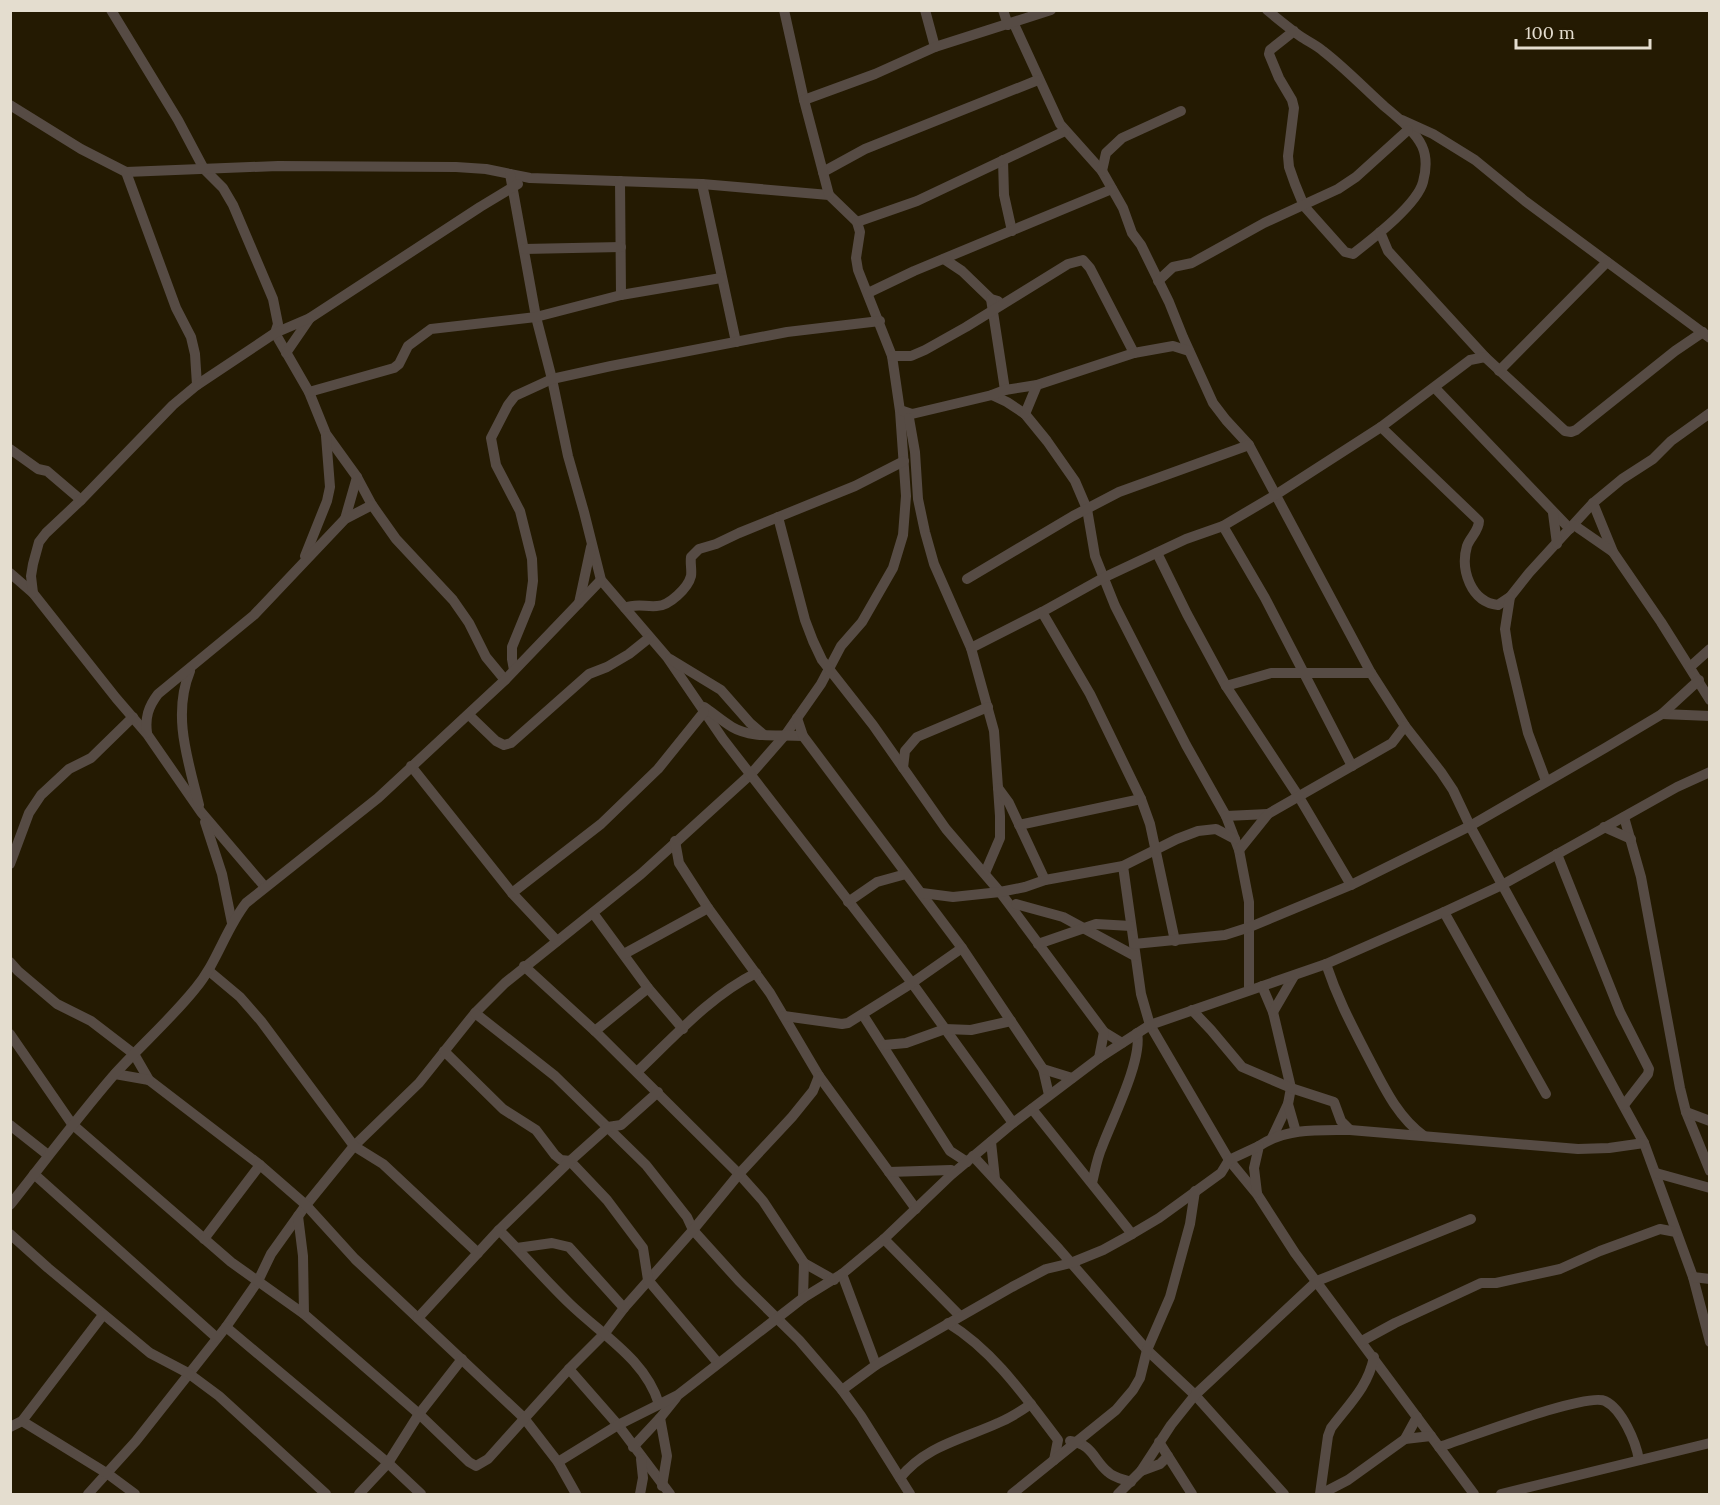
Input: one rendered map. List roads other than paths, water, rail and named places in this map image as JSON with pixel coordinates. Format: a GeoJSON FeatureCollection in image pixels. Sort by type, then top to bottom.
{"type":"FeatureCollection","features":[{"type":"Feature","properties":{"kind":"street"},"geometry":{"type":"LineString","coordinates":[[111,10],[178,120],[204,169],[223,188],[233,205],[273,299],[278,324],[275,333],[309,392],[326,434],[357,477],[372,505],[396,539],[453,600],[469,623],[486,657],[505,680]]}},
{"type":"Feature","properties":{"kind":"street"},"geometry":{"type":"LineString","coordinates":[[784,10],[804,100],[829,195],[858,222],[860,232],[856,258],[858,270],[892,356],[907,414],[915,452],[920,513],[934,564],[971,648],[994,730],[1000,838],[985,873]]}},
{"type":"Feature","properties":{"kind":"street"},"geometry":{"type":"LineString","coordinates":[[925,10],[935,47]]}},
{"type":"Feature","properties":{"kind":"street"},"geometry":{"type":"LineString","coordinates":[[1003,10],[1065,131],[1102,171],[1123,208],[1132,232],[1142,245],[1214,403],[1226,420],[1249,444],[1371,673],[1405,726],[1453,790],[1502,885],[1624,1105],[1644,1143],[1694,1277],[1710,1342]]}},
{"type":"Feature","properties":{"kind":"street"},"geometry":{"type":"LineString","coordinates":[[804,100],[875,74],[935,47],[1011,25],[1051,10]]}},
{"type":"Feature","properties":{"kind":"street"},"geometry":{"type":"LineString","coordinates":[[1267,10],[1321,49],[1400,119],[1421,143],[1425,152],[1423,184],[1391,224],[1353,254],[1349,254],[1335,243],[1304,206],[1289,167],[1288,156],[1294,108],[1292,100],[1278,78],[1269,54],[1270,50],[1294,31]]}},
{"type":"Feature","properties":{"kind":"street"},"geometry":{"type":"LineString","coordinates":[[823,172],[864,149],[1038,80]]}},
{"type":"Feature","properties":{"kind":"street"},"geometry":{"type":"LineString","coordinates":[[10,105],[81,149],[126,172],[278,166],[456,167],[486,169],[530,178],[702,184],[829,195]]}},
{"type":"Feature","properties":{"kind":"street"},"geometry":{"type":"LineString","coordinates":[[1102,171],[1106,153],[1122,138],[1181,111]]}},
{"type":"Feature","properties":{"kind":"street"},"geometry":{"type":"LineString","coordinates":[[1380,232],[1389,251],[1485,357],[1565,431],[1571,432],[1675,351],[1706,335],[1525,201],[1468,155],[1433,134],[1400,119]]}},
{"type":"Feature","properties":{"kind":"street"},"geometry":{"type":"LineString","coordinates":[[1158,281],[1173,267],[1192,263],[1264,223],[1338,189],[1356,177],[1408,130]]}},
{"type":"Feature","properties":{"kind":"street"},"geometry":{"type":"LineString","coordinates":[[858,222],[916,201],[1065,131]]}},
{"type":"Feature","properties":{"kind":"street"},"geometry":{"type":"LineString","coordinates":[[1088,154],[1106,153]]}},
{"type":"Feature","properties":{"kind":"street"},"geometry":{"type":"LineString","coordinates":[[1003,160],[1004,195],[1012,231]]}},
{"type":"Feature","properties":{"kind":"street"},"geometry":{"type":"LineString","coordinates":[[126,172],[176,308],[191,337],[195,354],[197,385]]}},
{"type":"Feature","properties":{"kind":"street"},"geometry":{"type":"LineString","coordinates":[[510,174],[536,317],[568,456],[601,580],[667,657],[701,708],[912,983],[1013,1123]]}},
{"type":"Feature","properties":{"kind":"street"},"geometry":{"type":"LineString","coordinates":[[33,593],[31,576],[39,542],[52,526],[81,500],[173,405],[197,385],[275,333],[310,318],[512,187],[530,178]]}},
{"type":"Feature","properties":{"kind":"street"},"geometry":{"type":"LineString","coordinates":[[620,181],[621,296]]}},
{"type":"Feature","properties":{"kind":"street"},"geometry":{"type":"LineString","coordinates":[[702,184],[736,342]]}},
{"type":"Feature","properties":{"kind":"street"},"geometry":{"type":"LineString","coordinates":[[868,294],[944,259],[1112,189]]}},
{"type":"Feature","properties":{"kind":"street"},"geometry":{"type":"LineString","coordinates":[[524,249],[621,247]]}},
{"type":"Feature","properties":{"kind":"street"},"geometry":{"type":"LineString","coordinates":[[962,252],[962,271]]}},
{"type":"Feature","properties":{"kind":"street"},"geometry":{"type":"LineString","coordinates":[[944,259],[962,271],[992,304],[1005,390]]}},
{"type":"Feature","properties":{"kind":"street"},"geometry":{"type":"LineString","coordinates":[[892,356],[911,356],[925,350],[992,304],[1004,303],[1068,264],[1083,260],[1090,268],[1134,353]]}},
{"type":"Feature","properties":{"kind":"street"},"geometry":{"type":"LineString","coordinates":[[1499,371],[1607,262]]}},
{"type":"Feature","properties":{"kind":"street"},"geometry":{"type":"LineString","coordinates":[[309,392],[394,368],[399,364],[408,346],[431,329],[536,317],[621,296],[721,278]]}},
{"type":"Feature","properties":{"kind":"street"},"geometry":{"type":"LineString","coordinates":[[286,353],[310,318]]}},
{"type":"Feature","properties":{"kind":"street"},"geometry":{"type":"LineString","coordinates":[[514,670],[512,647],[530,603],[532,559],[520,511],[496,465],[491,438],[515,396],[552,379],[611,366],[787,332],[880,321]]}},
{"type":"Feature","properties":{"kind":"street"},"geometry":{"type":"LineString","coordinates":[[1173,346],[1183,338]]}},
{"type":"Feature","properties":{"kind":"street"},"geometry":{"type":"LineString","coordinates":[[88,1494],[136,1441],[226,1327],[258,1281],[271,1254],[306,1204],[354,1146],[419,1083],[475,1013],[524,966],[641,874],[751,774],[786,734],[821,684],[841,646],[862,622],[893,568],[903,535],[906,496],[900,427],[907,414],[1005,390],[1037,385],[1134,353],[1173,346],[1189,351]]}},
{"type":"Feature","properties":{"kind":"street"},"geometry":{"type":"LineString","coordinates":[[1470,360],[1475,346]]}},
{"type":"Feature","properties":{"kind":"street"},"geometry":{"type":"LineString","coordinates":[[971,648],[1103,578],[1186,539],[1223,525],[1277,494],[1381,427],[1470,360],[1485,357]]}},
{"type":"Feature","properties":{"kind":"street"},"geometry":{"type":"LineString","coordinates":[[1025,414],[1037,385]]}},
{"type":"Feature","properties":{"kind":"street"},"geometry":{"type":"LineString","coordinates":[[1435,388],[1553,513],[1613,552]]}},
{"type":"Feature","properties":{"kind":"street"},"geometry":{"type":"LineString","coordinates":[[992,395],[1025,414],[1075,481],[1087,509],[1103,578],[1132,642],[1227,817],[1239,850],[1246,880],[1250,927],[1249,990]]}},
{"type":"Feature","properties":{"kind":"street"},"geometry":{"type":"LineString","coordinates":[[1381,427],[1479,521],[1479,526],[1466,550],[1467,575],[1474,591],[1483,602],[1498,605],[1510,597],[1593,503],[1710,413]]}},
{"type":"Feature","properties":{"kind":"street"},"geometry":{"type":"LineString","coordinates":[[303,562],[327,501],[330,487],[326,434]]}},
{"type":"Feature","properties":{"kind":"street"},"geometry":{"type":"LineString","coordinates":[[967,579],[1073,516],[1130,488],[1249,444]]}},
{"type":"Feature","properties":{"kind":"street"},"geometry":{"type":"LineString","coordinates":[[10,449],[38,469],[47,471],[81,500]]}},
{"type":"Feature","properties":{"kind":"street"},"geometry":{"type":"LineString","coordinates":[[624,608],[631,605],[664,605],[673,599],[691,576],[691,557],[694,552],[855,486],[904,460]]}},
{"type":"Feature","properties":{"kind":"street"},"geometry":{"type":"LineString","coordinates":[[345,519],[357,477]]}},
{"type":"Feature","properties":{"kind":"street"},"geometry":{"type":"LineString","coordinates":[[1593,503],[1613,552],[1690,666],[1710,700]]}},
{"type":"Feature","properties":{"kind":"street"},"geometry":{"type":"LineString","coordinates":[[147,734],[146,722],[152,702],[158,694],[254,615],[345,519],[372,505]]}},
{"type":"Feature","properties":{"kind":"street"},"geometry":{"type":"LineString","coordinates":[[1553,513],[1557,544]]}},
{"type":"Feature","properties":{"kind":"street"},"geometry":{"type":"LineString","coordinates":[[1073,516],[1089,524]]}},
{"type":"Feature","properties":{"kind":"street"},"geometry":{"type":"LineString","coordinates":[[778,517],[806,620],[813,641],[829,670],[873,725],[946,829],[1000,892],[1015,906],[1038,944],[1104,1032],[1122,1043]]}},
{"type":"Feature","properties":{"kind":"street"},"geometry":{"type":"LineString","coordinates":[[1223,525],[1265,597],[1352,766]]}},
{"type":"Feature","properties":{"kind":"street"},"geometry":{"type":"LineString","coordinates":[[579,603],[591,545]]}},
{"type":"Feature","properties":{"kind":"street"},"geometry":{"type":"LineString","coordinates":[[1157,553],[1226,686],[1299,797],[1351,885]]}},
{"type":"Feature","properties":{"kind":"street"},"geometry":{"type":"LineString","coordinates":[[10,573],[33,593],[147,734],[201,812],[265,887]]}},
{"type":"Feature","properties":{"kind":"street"},"geometry":{"type":"LineString","coordinates":[[12,1202],[72,1124],[209,971],[232,923],[246,903],[378,798],[505,680],[601,580]]}},
{"type":"Feature","properties":{"kind":"street"},"geometry":{"type":"LineString","coordinates":[[1510,597],[1505,629],[1508,649],[1527,733],[1546,781]]}},
{"type":"Feature","properties":{"kind":"street"},"geometry":{"type":"LineString","coordinates":[[1042,612],[1090,694],[1141,799],[1150,824],[1154,852],[1175,941]]}},
{"type":"Feature","properties":{"kind":"street"},"geometry":{"type":"LineString","coordinates":[[469,715],[496,741],[504,745],[511,743],[589,674],[629,654],[649,638]]}},
{"type":"Feature","properties":{"kind":"street"},"geometry":{"type":"LineString","coordinates":[[1690,666],[1710,649]]}},
{"type":"Feature","properties":{"kind":"street"},"geometry":{"type":"LineString","coordinates":[[667,657],[721,690],[750,723],[764,735]]}},
{"type":"Feature","properties":{"kind":"street"},"geometry":{"type":"LineString","coordinates":[[191,669],[182,698],[181,714],[188,761],[201,812],[222,874],[232,923]]}},
{"type":"Feature","properties":{"kind":"street"},"geometry":{"type":"LineString","coordinates":[[1226,686],[1271,673],[1371,673]]}},
{"type":"Feature","properties":{"kind":"street"},"geometry":{"type":"LineString","coordinates":[[1134,944],[1225,935],[1351,885],[1470,826],[1662,714],[1699,680]]}},
{"type":"Feature","properties":{"kind":"street"},"geometry":{"type":"LineString","coordinates":[[821,684],[840,685]]}},
{"type":"Feature","properties":{"kind":"street"},"geometry":{"type":"LineString","coordinates":[[903,768],[905,752],[917,737],[988,707]]}},
{"type":"Feature","properties":{"kind":"street"},"geometry":{"type":"LineString","coordinates":[[701,708],[733,728],[764,735],[803,736]]}},
{"type":"Feature","properties":{"kind":"street"},"geometry":{"type":"LineString","coordinates":[[512,893],[602,824],[658,769],[701,708]]}},
{"type":"Feature","properties":{"kind":"street"},"geometry":{"type":"LineString","coordinates":[[1662,714],[1710,716]]}},
{"type":"Feature","properties":{"kind":"street"},"geometry":{"type":"LineString","coordinates":[[10,864],[29,813],[40,795],[69,769],[92,758],[133,717]]}},
{"type":"Feature","properties":{"kind":"street"},"geometry":{"type":"LineString","coordinates":[[797,718],[803,736],[922,893],[1011,1021],[1043,1069],[1049,1095]]}},
{"type":"Feature","properties":{"kind":"street"},"geometry":{"type":"LineString","coordinates":[[1392,744],[1405,726]]}},
{"type":"Feature","properties":{"kind":"street"},"geometry":{"type":"LineString","coordinates":[[1239,850],[1268,814],[1392,744],[1417,742]]}},
{"type":"Feature","properties":{"kind":"street"},"geometry":{"type":"LineString","coordinates":[[411,766],[512,893],[557,941]]}},
{"type":"Feature","properties":{"kind":"street"},"geometry":{"type":"LineString","coordinates":[[558,1462],[618,1425],[678,1395],[803,1298],[838,1277],[884,1239],[951,1172],[1072,1078],[1150,1025],[1326,964],[1444,912],[1502,885],[1677,787],[1710,772]]}},
{"type":"Feature","properties":{"kind":"street"},"geometry":{"type":"LineString","coordinates":[[998,787],[1009,803],[1045,880]]}},
{"type":"Feature","properties":{"kind":"street"},"geometry":{"type":"LineString","coordinates":[[1018,825],[1141,799]]}},
{"type":"Feature","properties":{"kind":"street"},"geometry":{"type":"LineString","coordinates":[[1216,829],[1227,817],[1268,814]]}},
{"type":"Feature","properties":{"kind":"street"},"geometry":{"type":"LineString","coordinates":[[1624,817],[1641,877],[1686,1112],[1710,1171]]}},
{"type":"Feature","properties":{"kind":"street"},"geometry":{"type":"LineString","coordinates":[[1604,827],[1631,839]]}},
{"type":"Feature","properties":{"kind":"street"},"geometry":{"type":"LineString","coordinates":[[922,893],[953,897],[1000,892],[1045,880],[1123,866],[1198,831],[1216,829],[1234,839]]}},
{"type":"Feature","properties":{"kind":"street"},"geometry":{"type":"LineString","coordinates":[[675,842],[679,863],[708,908],[756,973],[819,1076],[916,1209]]}},
{"type":"Feature","properties":{"kind":"street"},"geometry":{"type":"LineString","coordinates":[[662,854],[679,863]]}},
{"type":"Feature","properties":{"kind":"street"},"geometry":{"type":"LineString","coordinates":[[1557,854],[1620,1012],[1649,1070],[1624,1105]]}},
{"type":"Feature","properties":{"kind":"street"},"geometry":{"type":"LineString","coordinates":[[1123,866],[1141,994],[1150,1025],[1229,1160],[1257,1194],[1295,1253],[1474,1494]]}},
{"type":"Feature","properties":{"kind":"street"},"geometry":{"type":"LineString","coordinates":[[848,902],[877,882],[906,874]]}},
{"type":"Feature","properties":{"kind":"street"},"geometry":{"type":"LineString","coordinates":[[1015,906],[1025,887]]}},
{"type":"Feature","properties":{"kind":"street"},"geometry":{"type":"LineString","coordinates":[[1015,906],[1063,917],[1135,956]]}},
{"type":"Feature","properties":{"kind":"street"},"geometry":{"type":"LineString","coordinates":[[624,954],[708,908]]}},
{"type":"Feature","properties":{"kind":"street"},"geometry":{"type":"LineString","coordinates":[[1444,912],[1546,1094]]}},
{"type":"Feature","properties":{"kind":"street"},"geometry":{"type":"LineString","coordinates":[[593,913],[648,988],[683,1029]]}},
{"type":"Feature","properties":{"kind":"street"},"geometry":{"type":"LineString","coordinates":[[1038,944],[1103,923],[1131,926]]}},
{"type":"Feature","properties":{"kind":"street"},"geometry":{"type":"LineString","coordinates":[[784,1016],[842,1024],[863,1015],[962,948]]}},
{"type":"Feature","properties":{"kind":"street"},"geometry":{"type":"LineString","coordinates":[[10,962],[57,1004],[91,1021],[134,1054],[149,1080],[260,1165],[306,1204],[354,1259],[524,1418],[558,1462],[576,1494]]}},
{"type":"Feature","properties":{"kind":"street"},"geometry":{"type":"LineString","coordinates":[[1326,964],[1338,999],[1378,1076],[1401,1116],[1426,1138]]}},
{"type":"Feature","properties":{"kind":"street"},"geometry":{"type":"LineString","coordinates":[[524,966],[595,1031],[739,1174],[763,1201],[804,1263],[838,1277],[876,1365]]}},
{"type":"Feature","properties":{"kind":"street"},"geometry":{"type":"LineString","coordinates":[[209,971],[240,997],[261,1021],[354,1146],[383,1164],[478,1253]]}},
{"type":"Feature","properties":{"kind":"street"},"geometry":{"type":"LineString","coordinates":[[637,1072],[721,994],[756,973]]}},
{"type":"Feature","properties":{"kind":"street"},"geometry":{"type":"LineString","coordinates":[[1273,1012],[1294,976]]}},
{"type":"Feature","properties":{"kind":"street"},"geometry":{"type":"LineString","coordinates":[[1262,986],[1273,1012],[1291,1088],[1288,1104],[1272,1138]]}},
{"type":"Feature","properties":{"kind":"street"},"geometry":{"type":"LineString","coordinates":[[595,1031],[648,988]]}},
{"type":"Feature","properties":{"kind":"street"},"geometry":{"type":"LineString","coordinates":[[1192,1010],[1242,1067],[1291,1088],[1334,1102],[1341,1121],[1350,1130]]}},
{"type":"Feature","properties":{"kind":"street"},"geometry":{"type":"LineString","coordinates":[[475,1013],[555,1076],[646,1165],[687,1217],[693,1230],[739,1281],[799,1340],[842,1390],[910,1494]]}},
{"type":"Feature","properties":{"kind":"street"},"geometry":{"type":"LineString","coordinates":[[863,1015],[950,1151],[951,1172]]}},
{"type":"Feature","properties":{"kind":"street"},"geometry":{"type":"LineString","coordinates":[[884,1046],[906,1043],[945,1029],[971,1030],[1011,1021]]}},
{"type":"Feature","properties":{"kind":"street"},"geometry":{"type":"LineString","coordinates":[[1099,1059],[1104,1032]]}},
{"type":"Feature","properties":{"kind":"street"},"geometry":{"type":"LineString","coordinates":[[1092,1183],[1101,1148],[1120,1104],[1139,1047],[1137,1033]]}},
{"type":"Feature","properties":{"kind":"street"},"geometry":{"type":"LineString","coordinates":[[10,1034],[72,1124],[231,1262],[304,1314],[420,1414],[469,1462],[476,1466],[488,1459],[569,1369],[605,1333],[739,1174],[792,1117],[813,1091],[819,1076]]}},
{"type":"Feature","properties":{"kind":"street"},"geometry":{"type":"LineString","coordinates":[[444,1052],[503,1109],[536,1130],[555,1155],[561,1160],[570,1161],[607,1200],[643,1248],[648,1280],[718,1364]]}},
{"type":"Feature","properties":{"kind":"street"},"geometry":{"type":"LineString","coordinates":[[1043,1069],[1072,1078]]}},
{"type":"Feature","properties":{"kind":"street"},"geometry":{"type":"LineString","coordinates":[[115,1074],[149,1080]]}},
{"type":"Feature","properties":{"kind":"street"},"geometry":{"type":"LineString","coordinates":[[813,1091],[828,1089]]}},
{"type":"Feature","properties":{"kind":"street"},"geometry":{"type":"LineString","coordinates":[[418,1318],[500,1230],[570,1161],[608,1127],[621,1125],[658,1092]]}},
{"type":"Feature","properties":{"kind":"street"},"geometry":{"type":"LineString","coordinates":[[1288,1104],[1296,1132]]}},
{"type":"Feature","properties":{"kind":"street"},"geometry":{"type":"LineString","coordinates":[[1032,1109],[1132,1234]]}},
{"type":"Feature","properties":{"kind":"street"},"geometry":{"type":"LineString","coordinates":[[1686,1112],[1710,1120]]}},
{"type":"Feature","properties":{"kind":"street"},"geometry":{"type":"LineString","coordinates":[[10,1125],[48,1155]]}},
{"type":"Feature","properties":{"kind":"street"},"geometry":{"type":"LineString","coordinates":[[842,1390],[876,1365],[1046,1269],[1071,1263],[1103,1251],[1159,1218],[1221,1173],[1229,1160],[1272,1138],[1296,1132],[1350,1130],[1578,1149],[1610,1148],[1644,1143]]}},
{"type":"Feature","properties":{"kind":"street"},"geometry":{"type":"LineString","coordinates":[[991,1142],[995,1179]]}},
{"type":"Feature","properties":{"kind":"street"},"geometry":{"type":"LineString","coordinates":[[1257,1194],[1254,1168],[1259,1146]]}},
{"type":"Feature","properties":{"kind":"street"},"geometry":{"type":"LineString","coordinates":[[950,1151],[970,1159],[995,1179],[1147,1350],[1195,1395],[1284,1494]]}},
{"type":"Feature","properties":{"kind":"street"},"geometry":{"type":"LineString","coordinates":[[204,1239],[260,1165]]}},
{"type":"Feature","properties":{"kind":"street"},"geometry":{"type":"LineString","coordinates":[[889,1172],[951,1172]]}},
{"type":"Feature","properties":{"kind":"street"},"geometry":{"type":"LineString","coordinates":[[1221,1173],[1238,1172]]}},
{"type":"Feature","properties":{"kind":"street"},"geometry":{"type":"LineString","coordinates":[[1656,1173],[1708,1186]]}},
{"type":"Feature","properties":{"kind":"street"},"geometry":{"type":"LineString","coordinates":[[34,1174],[217,1338]]}},
{"type":"Feature","properties":{"kind":"street"},"geometry":{"type":"LineString","coordinates":[[1012,1494],[1116,1410],[1133,1390],[1140,1378],[1147,1350],[1170,1297],[1181,1262],[1196,1191]]}},
{"type":"Feature","properties":{"kind":"street"},"geometry":{"type":"LineString","coordinates":[[1362,1341],[1481,1283],[1496,1283],[1560,1269],[1600,1251],[1660,1229],[1671,1214]]}},
{"type":"Feature","properties":{"kind":"street"},"geometry":{"type":"LineString","coordinates":[[298,1216],[303,1256],[304,1314]]}},
{"type":"Feature","properties":{"kind":"street"},"geometry":{"type":"LineString","coordinates":[[1118,1494],[1141,1471],[1159,1442],[1195,1395],[1317,1281],[1471,1219]]}},
{"type":"Feature","properties":{"kind":"street"},"geometry":{"type":"LineString","coordinates":[[1660,1229],[1676,1233]]}},
{"type":"Feature","properties":{"kind":"street"},"geometry":{"type":"LineString","coordinates":[[500,1230],[569,1304],[605,1333],[638,1368],[654,1390],[659,1404]]}},
{"type":"Feature","properties":{"kind":"street"},"geometry":{"type":"LineString","coordinates":[[10,1234],[150,1353],[188,1373],[219,1396],[326,1494]]}},
{"type":"Feature","properties":{"kind":"street"},"geometry":{"type":"LineString","coordinates":[[884,1239],[960,1316]]}},
{"type":"Feature","properties":{"kind":"street"},"geometry":{"type":"LineString","coordinates":[[517,1248],[552,1243],[569,1247],[624,1308]]}},
{"type":"Feature","properties":{"kind":"street"},"geometry":{"type":"LineString","coordinates":[[1046,1269],[1059,1249]]}},
{"type":"Feature","properties":{"kind":"street"},"geometry":{"type":"LineString","coordinates":[[803,1298],[804,1263]]}},
{"type":"Feature","properties":{"kind":"street"},"geometry":{"type":"LineString","coordinates":[[1694,1277],[1710,1279]]}},
{"type":"Feature","properties":{"kind":"street"},"geometry":{"type":"LineString","coordinates":[[10,1427],[22,1420],[103,1315]]}},
{"type":"Feature","properties":{"kind":"street"},"geometry":{"type":"LineString","coordinates":[[948,1323],[972,1340],[1000,1368],[1058,1440],[1076,1442],[1088,1449],[1108,1473],[1131,1482]]}},
{"type":"Feature","properties":{"kind":"street"},"geometry":{"type":"LineString","coordinates":[[226,1327],[388,1463],[421,1494]]}},
{"type":"Feature","properties":{"kind":"street"},"geometry":{"type":"LineString","coordinates":[[1320,1494],[1331,1428],[1366,1384],[1374,1357]]}},
{"type":"Feature","properties":{"kind":"street"},"geometry":{"type":"LineString","coordinates":[[359,1494],[388,1463],[420,1414],[462,1359]]}},
{"type":"Feature","properties":{"kind":"street"},"geometry":{"type":"LineString","coordinates":[[569,1369],[618,1425],[666,1490]]}},
{"type":"Feature","properties":{"kind":"street"},"geometry":{"type":"LineString","coordinates":[[633,1447],[678,1395]]}},
{"type":"Feature","properties":{"kind":"street"},"geometry":{"type":"LineString","coordinates":[[1439,1447],[1534,1414],[1595,1399],[1606,1401],[1623,1420],[1632,1434],[1639,1460]]}},
{"type":"Feature","properties":{"kind":"street"},"geometry":{"type":"LineString","coordinates":[[900,1478],[914,1461],[934,1449],[998,1423],[1031,1404]]}},
{"type":"Feature","properties":{"kind":"street"},"geometry":{"type":"LineString","coordinates":[[1320,1494],[1348,1480],[1405,1439],[1417,1417]]}},
{"type":"Feature","properties":{"kind":"street"},"geometry":{"type":"LineString","coordinates":[[660,1418],[667,1456],[666,1490]]}},
{"type":"Feature","properties":{"kind":"street"},"geometry":{"type":"LineString","coordinates":[[22,1420],[108,1474],[135,1494]]}},
{"type":"Feature","properties":{"kind":"street"},"geometry":{"type":"LineString","coordinates":[[1405,1439],[1431,1436]]}},
{"type":"Feature","properties":{"kind":"street"},"geometry":{"type":"LineString","coordinates":[[1054,1460],[1058,1440]]}},
{"type":"Feature","properties":{"kind":"street"},"geometry":{"type":"LineString","coordinates":[[1159,1442],[1164,1460],[1174,1468],[1192,1494]]}},
{"type":"Feature","properties":{"kind":"street"},"geometry":{"type":"LineString","coordinates":[[1501,1494],[1710,1443]]}},
{"type":"Feature","properties":{"kind":"street"},"geometry":{"type":"LineString","coordinates":[[640,1456],[643,1478],[640,1494]]}},
{"type":"Feature","properties":{"kind":"street"},"geometry":{"type":"LineString","coordinates":[[1141,1471],[1164,1460]]}},
{"type":"Feature","properties":{"kind":"street"},"geometry":{"type":"LineString","coordinates":[[1463,1481],[1464,1494]]}},
{"type":"Feature","properties":{"kind":"street"},"geometry":{"type":"LineString","coordinates":[[367,1486],[377,1494]]}}]}
